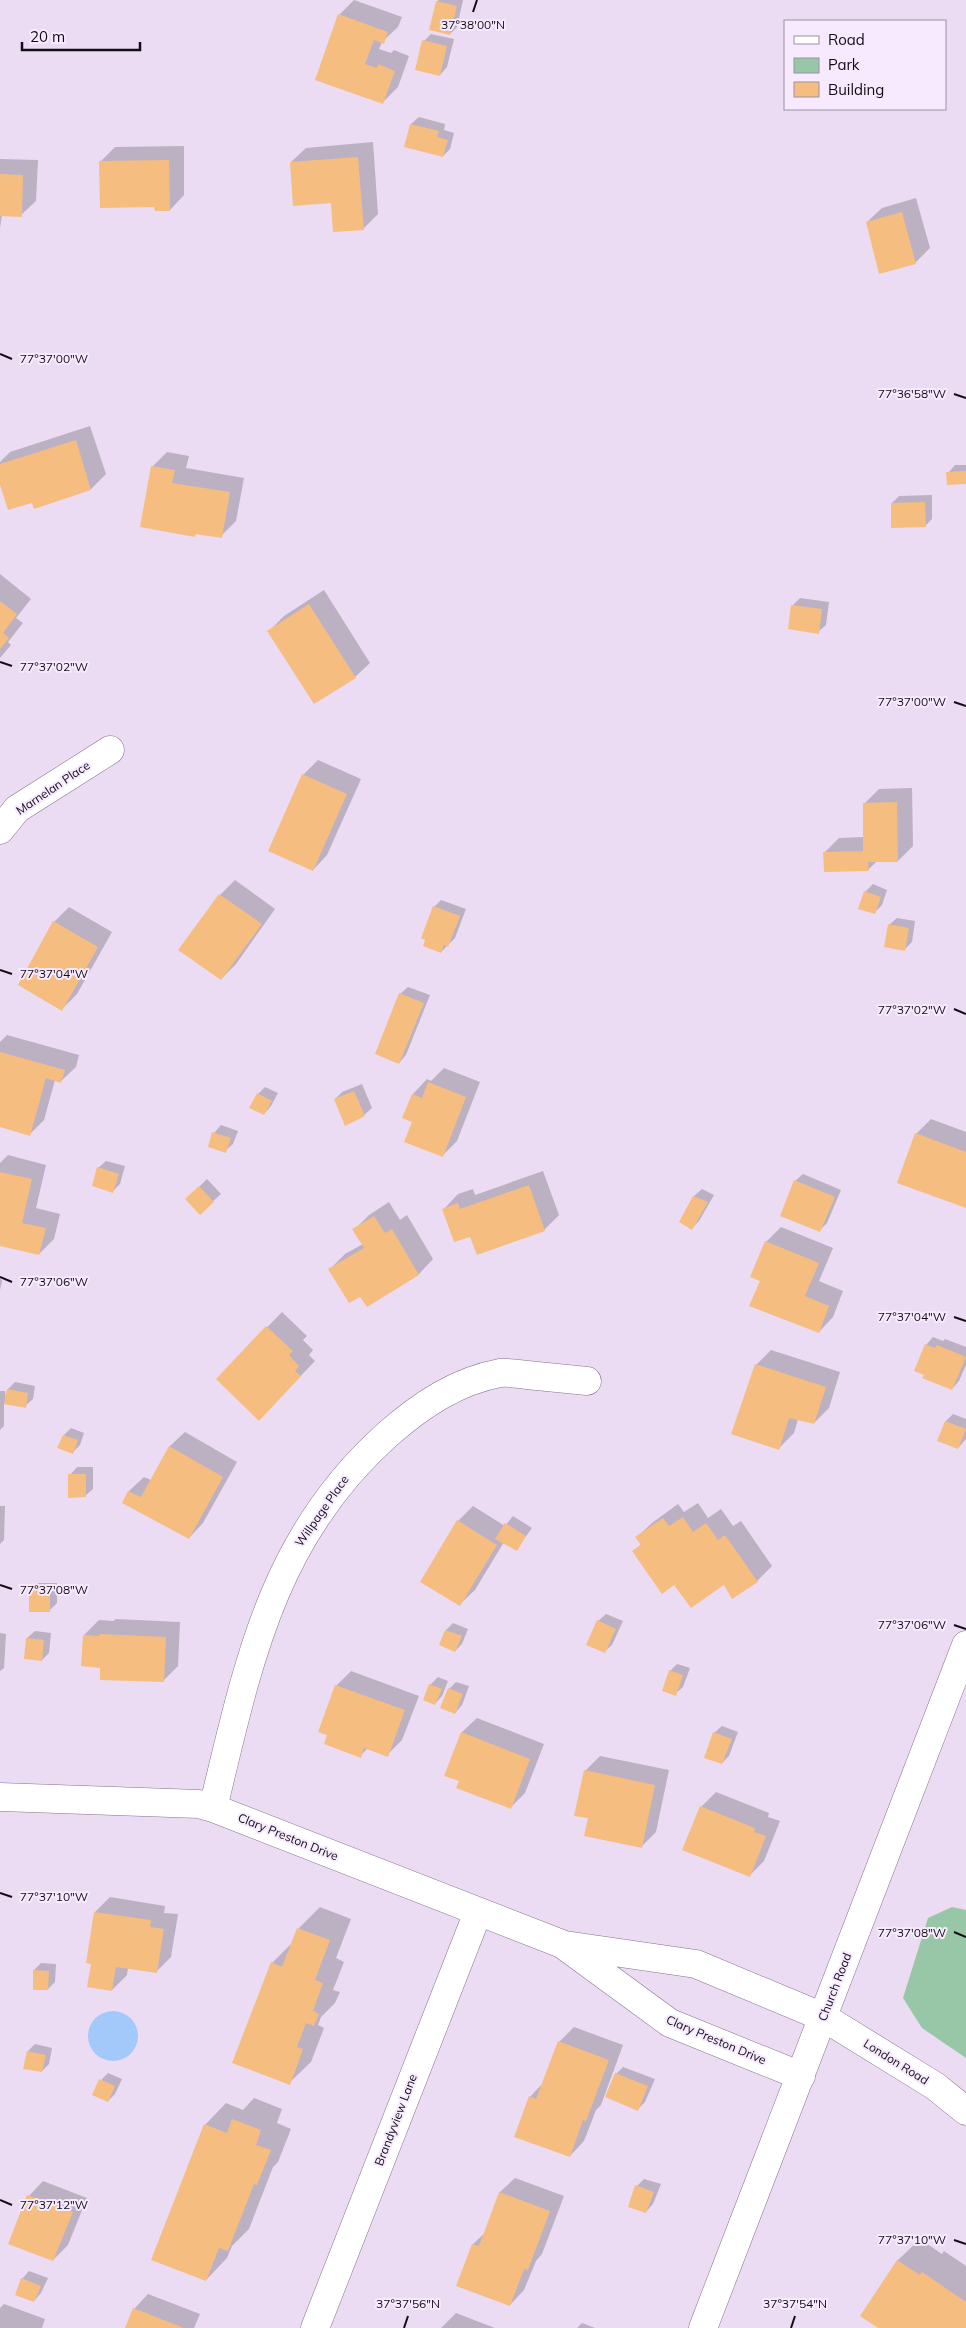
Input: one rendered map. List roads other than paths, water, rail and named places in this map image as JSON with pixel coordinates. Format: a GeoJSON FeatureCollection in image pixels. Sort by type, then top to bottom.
{"type":"FeatureCollection","features":[{"type":"Feature","properties":{"kind":"street","name":"Marnelan Place"},"geometry":{"type":"LineString","coordinates":[[0,830],[16,809],[110,750]]}},
{"type":"Feature","properties":{"kind":"street","name":"Willpage Place"},"geometry":{"type":"LineString","coordinates":[[213,1808],[246,1676],[266,1611],[290,1558],[308,1528],[339,1485],[365,1454],[405,1419],[436,1398],[464,1383],[502,1373],[587,1381]]}},
{"type":"Feature","properties":{"kind":"street","name":"Church Road"},"geometry":{"type":"LineString","coordinates":[[703,2328],[966,1646]]}},
{"type":"Feature","properties":{"kind":"street","name":"Clary Preston Drive"},"geometry":{"type":"LineString","coordinates":[[0,1797],[199,1804],[213,1808],[562,1944],[670,2023],[801,2076]]}},
{"type":"Feature","properties":{"kind":"street","name":"Brandyview Lane"},"geometry":{"type":"LineString","coordinates":[[315,2328],[478,1912]]}},
{"type":"Feature","properties":{"kind":"street","name":"Clary Preston Drive"},"geometry":{"type":"LineString","coordinates":[[562,1944],[696,1964],[823,2017]]}},
{"type":"Feature","properties":{"kind":"street","name":"London Road"},"geometry":{"type":"LineString","coordinates":[[823,2017],[935,2086],[966,2111]]}},
{"type":"Feature","properties":{"kind":"water"},"geometry":{"type":"Polygon","coordinates":[[[108,2011],[118,2011],[131,2018],[138,2031],[138,2041],[131,2054],[118,2061],[108,2061],[99,2057],[92,2050],[88,2041],[88,2031],[92,2022],[99,2015],[108,2011]]]}}]}
